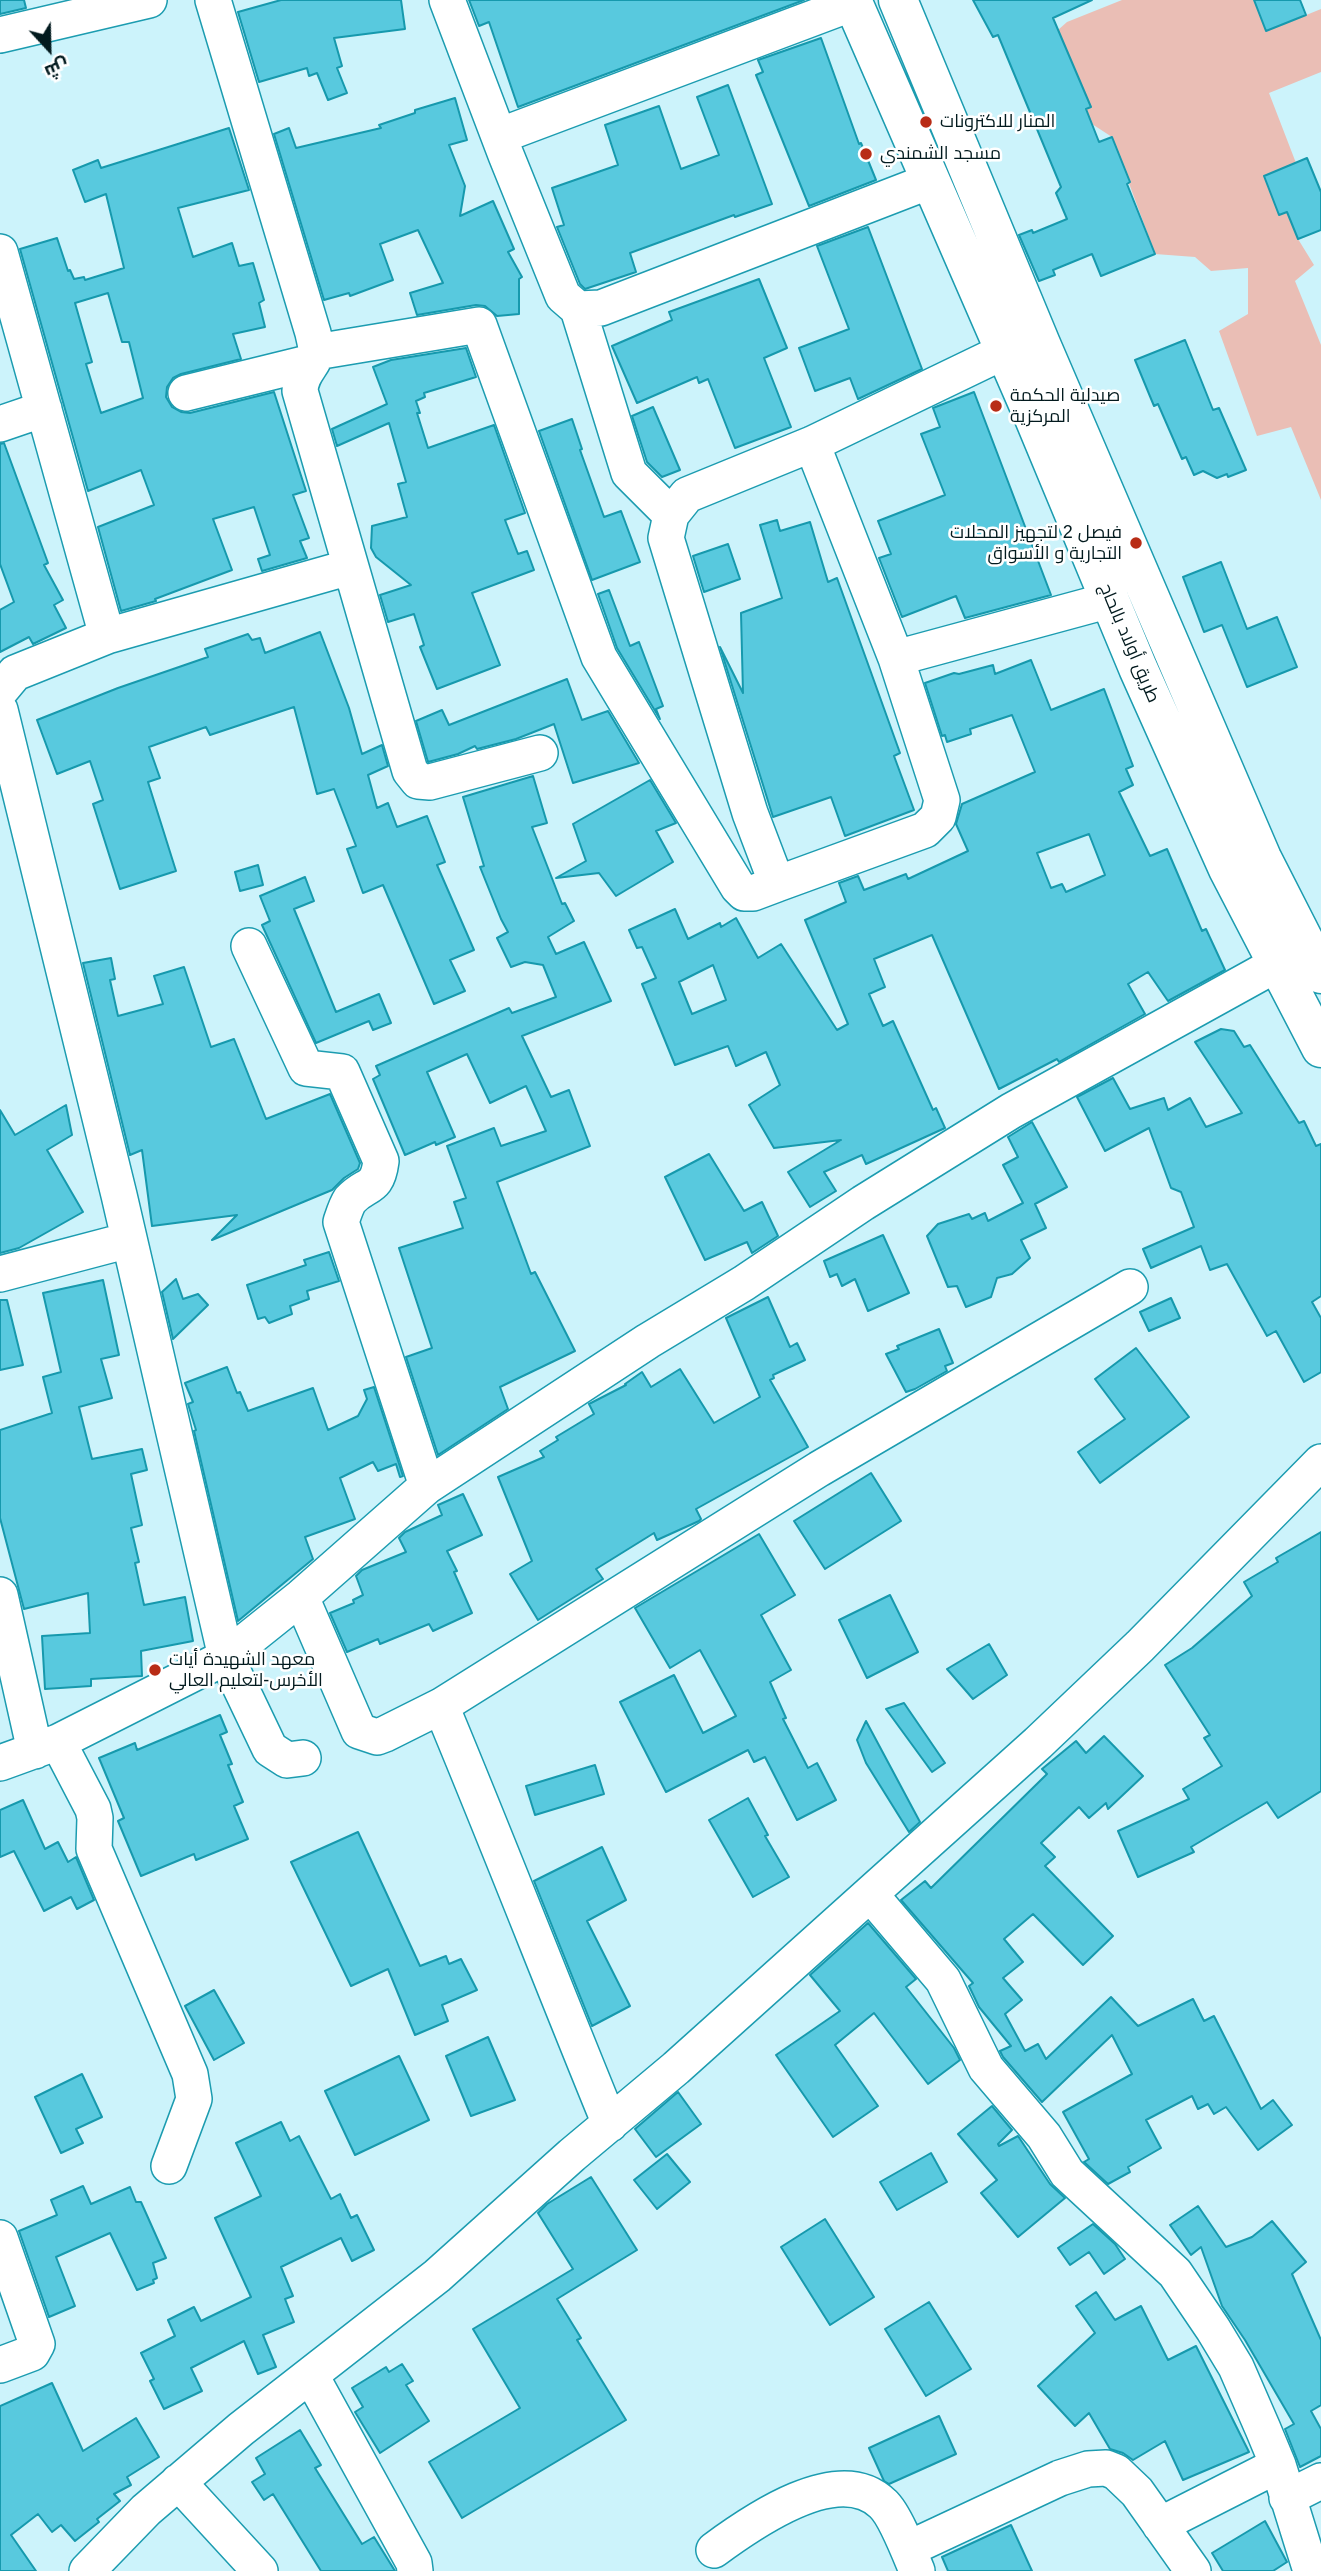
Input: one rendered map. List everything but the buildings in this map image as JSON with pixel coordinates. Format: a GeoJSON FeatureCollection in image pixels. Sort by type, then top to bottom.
{"type":"FeatureCollection","features":[{"type":"Feature","properties":{"kind":"main road","name":"طريق أولاد بالحاج"},"geometry":{"type":"LineString","coordinates":[[898,0],[1041,344],[1306,955],[1321,1048]]}},
{"type":"Feature","properties":{"kind":"main road","name":"طريق أولاد بالحاج"},"geometry":{"type":"LineString","coordinates":[[853,1],[1005,351],[1138,668],[1228,869],[1306,955]]}},
{"type":"Feature","properties":{"kind":"street"},"geometry":{"type":"LineString","coordinates":[[0,35],[53,11],[149,0]]}},
{"type":"Feature","properties":{"kind":"street"},"geometry":{"type":"LineString","coordinates":[[213,0],[313,333],[314,357],[300,378],[300,391],[410,771],[418,781],[430,782],[540,753]]}},
{"type":"Feature","properties":{"kind":"street"},"geometry":{"type":"LineString","coordinates":[[447,0],[563,296],[578,309],[629,473],[671,515]]}},
{"type":"Feature","properties":{"kind":"street"},"geometry":{"type":"LineString","coordinates":[[499,135],[853,1]]}},
{"type":"Feature","properties":{"kind":"street"},"geometry":{"type":"LineString","coordinates":[[578,309],[601,308],[930,181]]}},
{"type":"Feature","properties":{"kind":"street"},"geometry":{"type":"LineString","coordinates":[[0,252],[107,636]]}},
{"type":"Feature","properties":{"kind":"street"},"geometry":{"type":"LineString","coordinates":[[186,393],[314,357],[479,325],[599,657],[744,893],[753,893],[925,830],[938,817],[942,800],[896,658],[812,444]]}},
{"type":"Feature","properties":{"kind":"street"},"geometry":{"type":"LineString","coordinates":[[777,884],[750,813],[666,538],[671,515],[687,495],[812,444],[1005,351]]}},
{"type":"Feature","properties":{"kind":"street"},"geometry":{"type":"LineString","coordinates":[[0,424],[44,409]]}},
{"type":"Feature","properties":{"kind":"street"},"geometry":{"type":"LineString","coordinates":[[0,691],[15,673],[107,636],[350,567]]}},
{"type":"Feature","properties":{"kind":"street"},"geometry":{"type":"LineString","coordinates":[[896,658],[1110,600]]}},
{"type":"Feature","properties":{"kind":"street"},"geometry":{"type":"LineString","coordinates":[[0,710],[129,1240],[226,1657],[270,1749],[287,1760],[303,1758]]}},
{"type":"Feature","properties":{"kind":"street"},"geometry":{"type":"LineString","coordinates":[[249,946],[306,1068],[342,1072],[381,1161],[379,1174],[372,1186],[350,1201],[341,1222],[428,1486]]}},
{"type":"Feature","properties":{"kind":"street"},"geometry":{"type":"LineString","coordinates":[[0,1763],[47,1746],[226,1657],[301,1597],[428,1486],[648,1340],[744,1283],[863,1203],[1011,1111],[1306,955]]}},
{"type":"Feature","properties":{"kind":"street"},"geometry":{"type":"LineString","coordinates":[[0,1274],[129,1240]]}},
{"type":"Feature","properties":{"kind":"street"},"geometry":{"type":"LineString","coordinates":[[301,1597],[359,1731],[377,1737],[441,1706],[819,1469],[1130,1287]]}},
{"type":"Feature","properties":{"kind":"street"},"geometry":{"type":"LineString","coordinates":[[87,2571],[146,2510],[178,2482],[241,2429],[437,2276],[676,2068],[870,1894],[1131,1655],[1321,1462]]}},
{"type":"Feature","properties":{"kind":"street"},"geometry":{"type":"LineString","coordinates":[[0,1595],[47,1746],[93,1809],[94,1849],[190,2074],[194,2099],[169,2166]]}},
{"type":"Feature","properties":{"kind":"street"},"geometry":{"type":"LineString","coordinates":[[441,1706],[610,2124]]}},
{"type":"Feature","properties":{"kind":"street"},"geometry":{"type":"LineString","coordinates":[[870,1894],[943,1980],[986,2068],[1044,2136],[1067,2173],[1175,2273],[1236,2367],[1278,2465],[1311,2571]]}},
{"type":"Feature","properties":{"kind":"street"},"geometry":{"type":"LineString","coordinates":[[0,2238],[37,2344],[32,2353],[0,2365]]}},
{"type":"Feature","properties":{"kind":"street"},"geometry":{"type":"LineString","coordinates":[[311,2376],[414,2563],[415,2571]]}},
{"type":"Feature","properties":{"kind":"street"},"geometry":{"type":"LineString","coordinates":[[1160,2525],[1278,2465]]}},
{"type":"Feature","properties":{"kind":"street"},"geometry":{"type":"LineString","coordinates":[[714,2550],[747,2525],[768,2514],[840,2487],[863,2490],[884,2505],[912,2560],[1060,2478],[1088,2469],[1106,2468],[1116,2472],[1137,2492],[1193,2571]]}},
{"type":"Feature","properties":{"kind":"street"},"geometry":{"type":"LineString","coordinates":[[178,2482],[260,2571]]}},
{"type":"Feature","properties":{"kind":"street"},"geometry":{"type":"LineString","coordinates":[[1287,2498],[1321,2482]]}},
{"type":"Feature","properties":{"kind":"shaded area"},"geometry":{"type":"Polygon","coordinates":[[[1122,0],[1254,0],[1267,31],[1321,9],[1321,72],[1269,93],[1296,163],[1264,176],[1279,215],[1287,212],[1298,239],[1314,265],[1295,281],[1321,345],[1321,500],[1291,427],[1257,436],[1219,331],[1248,314],[1248,268],[1211,271],[1195,257],[1155,254],[1112,137],[1092,124],[1058,30],[1067,22],[1122,0]]]}},
{"type":"Feature","properties":{"kind":"place","name":"المنار للاكترونات"},"geometry":{"type":"Point","coordinates":[926,122]}},
{"type":"Feature","properties":{"kind":"place","name":"مسجد الشمندي"},"geometry":{"type":"Point","coordinates":[866,154]}},
{"type":"Feature","properties":{"kind":"place","name":"صيدلية الحكمة المركزية"},"geometry":{"type":"Point","coordinates":[996,406]}},
{"type":"Feature","properties":{"kind":"place","name":"فيصل 2 لتجهيز المحلات التجارية و الأسواق"},"geometry":{"type":"Point","coordinates":[1136,543]}},
{"type":"Feature","properties":{"kind":"place","name":"معهد الشهيدة أيات الأخرس-لتعليم العالي"},"geometry":{"type":"Point","coordinates":[155,1670]}}]}
